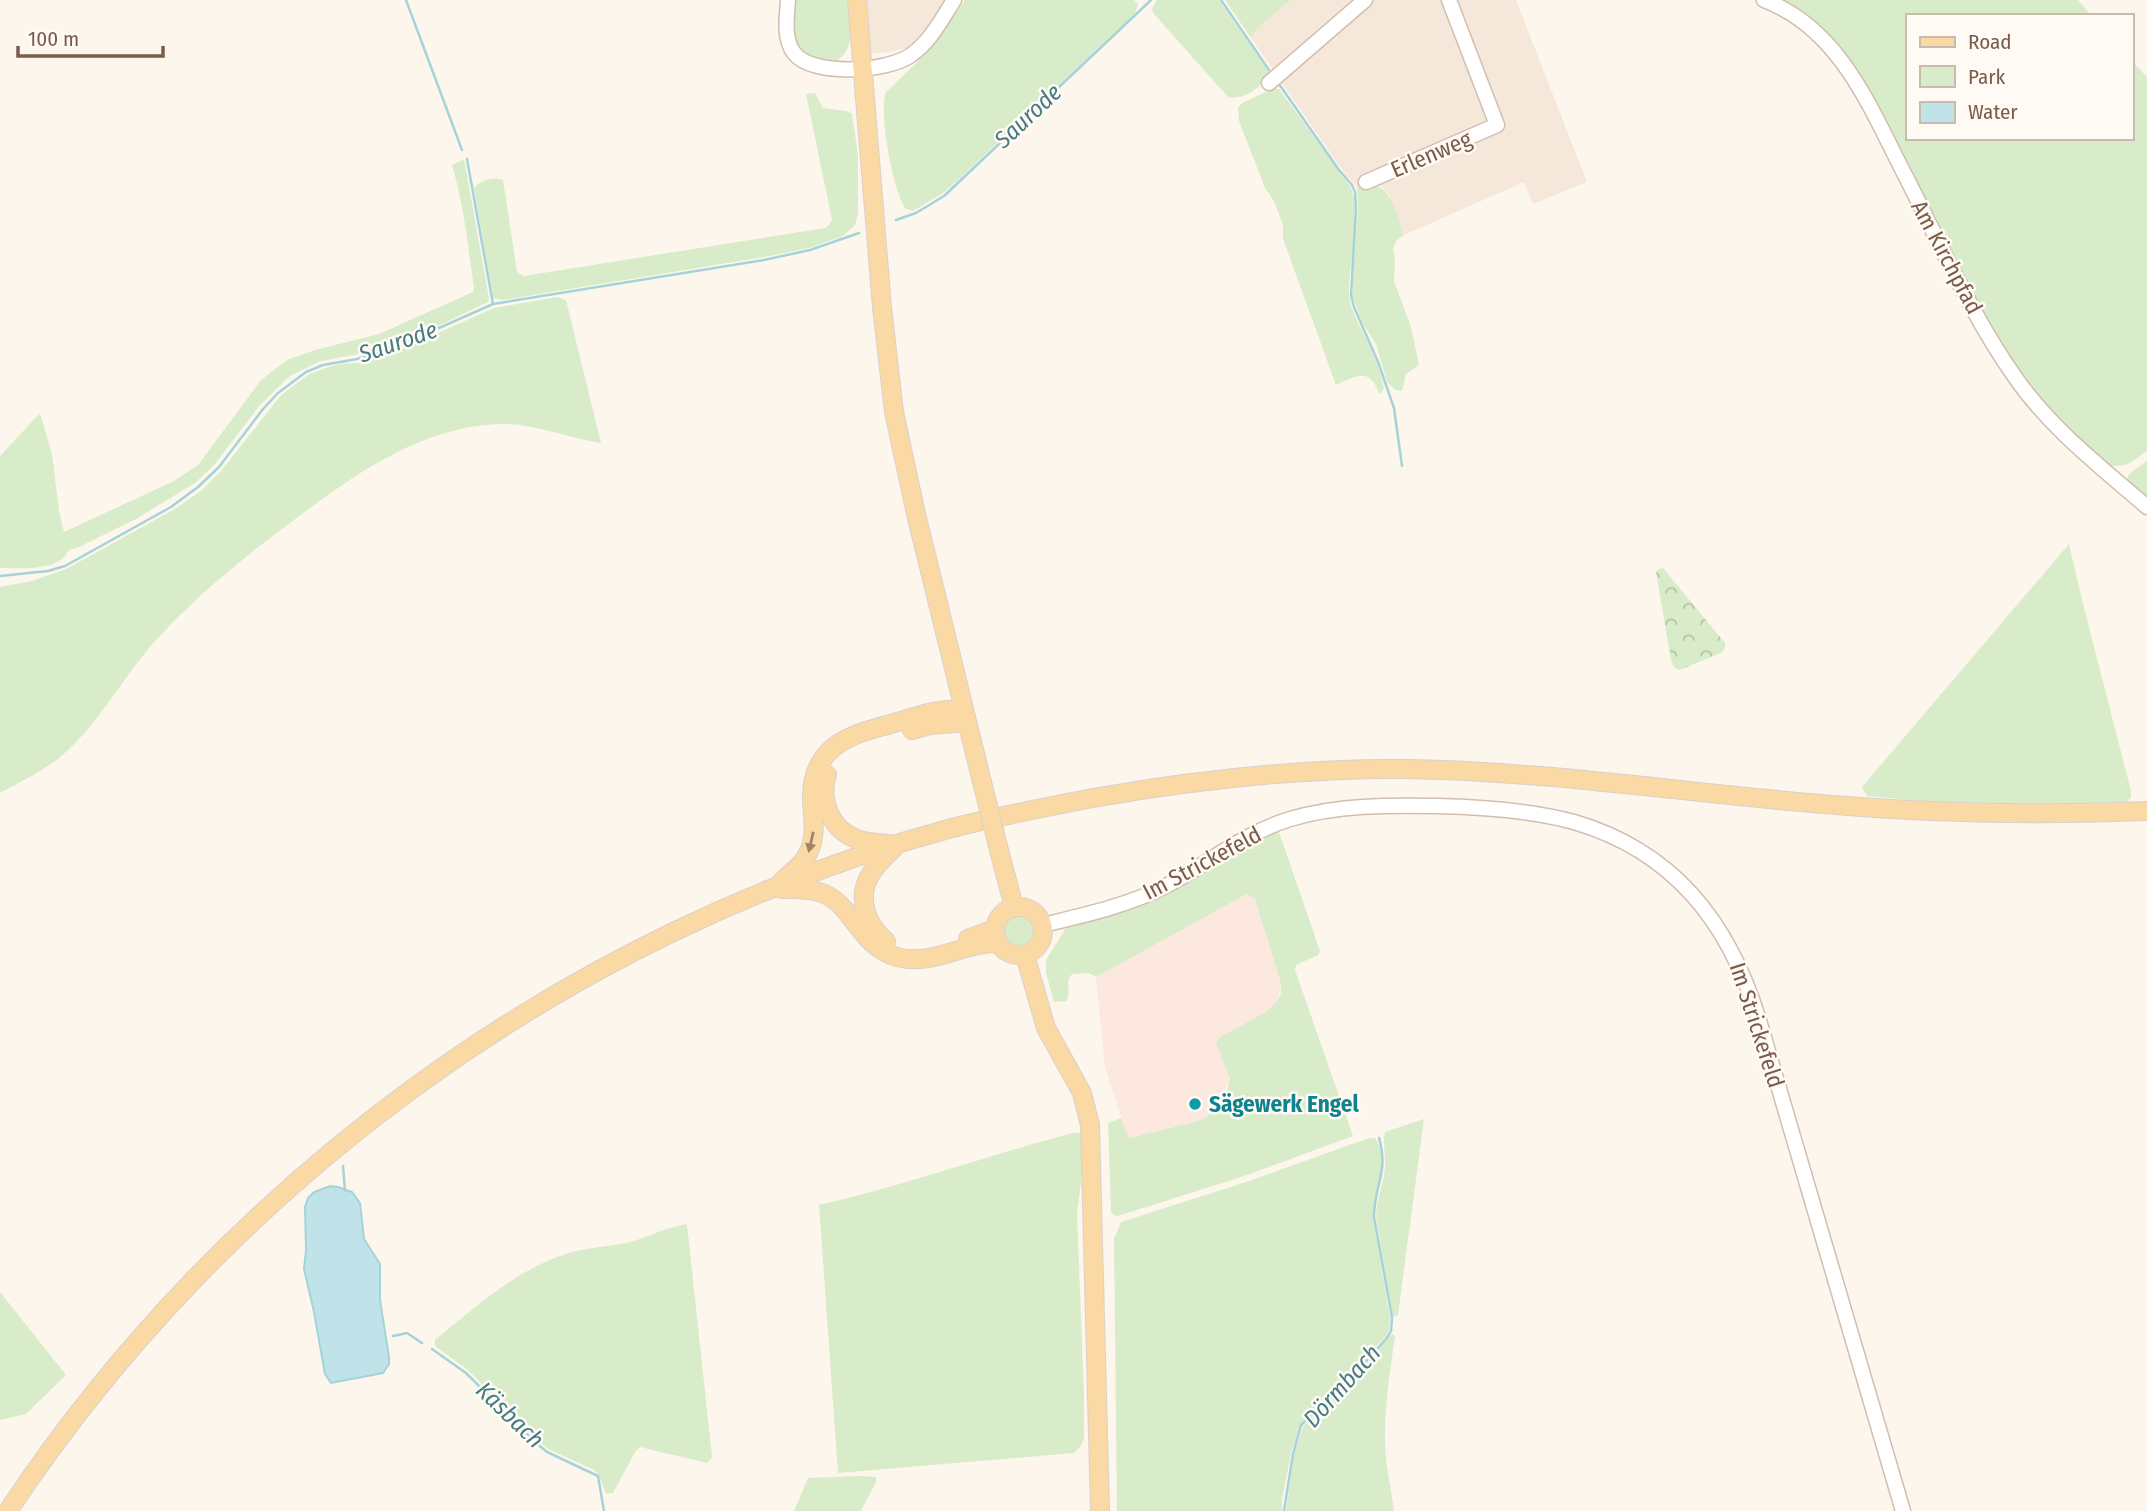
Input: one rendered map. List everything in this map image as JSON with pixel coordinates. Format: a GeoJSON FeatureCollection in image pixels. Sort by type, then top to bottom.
{"type":"FeatureCollection","features":[{"type":"Feature","properties":{"kind":"main road"},"geometry":{"type":"LineString","coordinates":[[857,0],[882,307],[894,412],[953,667],[1014,907]]}},
{"type":"Feature","properties":{"kind":"main road"},"geometry":{"type":"LineString","coordinates":[[932,713],[943,701],[953,667]]}},
{"type":"Feature","properties":{"kind":"main road"},"geometry":{"type":"LineString","coordinates":[[774,888],[804,861],[810,849],[814,837],[815,775],[833,747],[851,736],[944,710],[966,716]]}},
{"type":"Feature","properties":{"kind":"main road"},"geometry":{"type":"LineString","coordinates":[[897,845],[857,839],[840,829],[827,810],[824,795],[828,772],[842,753],[852,747],[966,716]]}},
{"type":"Feature","properties":{"kind":"main road"},"geometry":{"type":"LineString","coordinates":[[8,1511],[74,1419],[158,1319],[242,1232],[339,1146],[443,1067],[557,994],[682,929],[774,888],[897,845],[1004,816],[1165,785],[1234,777],[1358,770],[1457,770],[1514,774],[1917,811],[2039,814],[2147,811]]}},
{"type":"Feature","properties":{"kind":"main road"},"geometry":{"type":"LineString","coordinates":[[897,845],[876,867],[865,888],[865,911],[879,935],[900,947],[925,947],[976,937],[997,936]]}},
{"type":"Feature","properties":{"kind":"main road"},"geometry":{"type":"LineString","coordinates":[[774,888],[810,890],[827,895],[842,906],[873,944],[882,951],[901,958],[934,957],[982,944],[997,936]]}},
{"type":"Feature","properties":{"kind":"main road"},"geometry":{"type":"LineString","coordinates":[[1014,907],[1029,908],[1040,918],[1043,925],[1042,940],[1038,947],[1025,955],[1010,953],[997,936],[1001,915],[1014,907]]}},
{"type":"Feature","properties":{"kind":"main road"},"geometry":{"type":"LineString","coordinates":[[1025,955],[1046,1028],[1082,1093],[1090,1125],[1100,1511]]}},
{"type":"Feature","properties":{"kind":"street"},"geometry":{"type":"LineString","coordinates":[[788,0],[788,42],[794,53],[805,63],[820,68],[862,68],[891,64],[910,57],[930,36],[954,0]]}},
{"type":"Feature","properties":{"kind":"street"},"geometry":{"type":"LineString","coordinates":[[1269,83],[1365,0]]}},
{"type":"Feature","properties":{"kind":"street","name":"Erlenweg"},"geometry":{"type":"LineString","coordinates":[[1366,182],[1497,125],[1449,0]]}},
{"type":"Feature","properties":{"kind":"street","name":"Am Kirchpfad"},"geometry":{"type":"LineString","coordinates":[[1764,0],[1779,5],[1808,25],[1821,36],[1843,63],[1866,99],[1976,313],[2015,378],[2040,409],[2069,438],[2147,507]]}},
{"type":"Feature","properties":{"kind":"street","name":"Im Strickefeld"},"geometry":{"type":"LineString","coordinates":[[1043,925],[1096,912],[1147,895],[1182,877],[1238,841],[1273,825],[1306,815],[1343,809],[1456,807],[1550,817],[1608,835],[1655,862],[1689,891],[1715,923],[1746,982],[1903,1511]]}},
{"type":"Feature","properties":{"kind":"shaded area"},"geometry":{"type":"Polygon","coordinates":[[[864,0],[950,0],[917,43],[889,52],[868,54],[864,0]]]}},
{"type":"Feature","properties":{"kind":"shaded area"},"geometry":{"type":"Polygon","coordinates":[[[1290,0],[1516,0],[1587,182],[1533,204],[1524,182],[1404,235],[1389,195],[1382,187],[1374,185],[1357,187],[1345,174],[1251,38],[1256,30],[1290,0]]]}},
{"type":"Feature","properties":{"kind":"shaded area","name":"Sägewerk Engel"},"geometry":{"type":"Polygon","coordinates":[[[1247,894],[1255,899],[1281,984],[1278,1000],[1266,1012],[1220,1037],[1217,1043],[1230,1078],[1221,1101],[1212,1113],[1202,1120],[1128,1138],[1105,1067],[1096,977],[1247,894]]]}},
{"type":"Feature","properties":{"kind":"green space"},"geometry":{"type":"Polygon","coordinates":[[[796,0],[848,0],[851,34],[847,50],[842,57],[825,63],[802,50],[795,34],[796,0]]]}},
{"type":"Feature","properties":{"kind":"green space"},"geometry":{"type":"Polygon","coordinates":[[[965,0],[1134,0],[1138,4],[1135,13],[1125,23],[958,180],[943,193],[913,211],[906,209],[901,200],[892,170],[885,133],[886,92],[927,53],[965,0]]]}},
{"type":"Feature","properties":{"kind":"green space"},"geometry":{"type":"Polygon","coordinates":[[[1157,0],[1219,0],[1268,71],[1266,77],[1252,92],[1240,97],[1228,97],[1153,13],[1152,8],[1157,0]]]}},
{"type":"Feature","properties":{"kind":"green space"},"geometry":{"type":"Polygon","coordinates":[[[1225,0],[1290,0],[1256,30],[1251,38],[1225,0]]]}},
{"type":"Feature","properties":{"kind":"green space"},"geometry":{"type":"Polygon","coordinates":[[[1784,0],[2078,0],[2090,14],[1906,14],[1906,140],[2133,140],[2133,62],[2147,77],[2147,451],[2123,465],[2106,464],[2051,414],[2031,390],[1996,338],[1870,97],[1784,0]]]}},
{"type":"Feature","properties":{"kind":"green space"},"geometry":{"type":"Polygon","coordinates":[[[1274,88],[1279,89],[1350,186],[1356,210],[1356,224],[1349,280],[1350,300],[1379,371],[1384,389],[1381,393],[1371,380],[1362,376],[1336,385],[1283,239],[1283,225],[1274,201],[1265,188],[1239,121],[1238,108],[1242,103],[1274,88]]]}},
{"type":"Feature","properties":{"kind":"green space"},"geometry":{"type":"Polygon","coordinates":[[[815,93],[823,108],[852,114],[858,154],[858,214],[855,225],[843,236],[809,248],[764,257],[503,300],[493,298],[474,188],[496,178],[503,180],[517,272],[524,276],[825,228],[832,220],[806,94],[815,93]]]}},
{"type":"Feature","properties":{"kind":"green space"},"geometry":{"type":"Polygon","coordinates":[[[464,159],[488,302],[419,335],[375,351],[321,361],[290,376],[260,405],[215,464],[195,483],[136,519],[69,550],[57,562],[39,567],[0,568],[0,456],[40,413],[52,454],[64,532],[174,481],[198,465],[261,380],[287,360],[379,334],[473,292],[460,195],[452,165],[464,159]]]}},
{"type":"Feature","properties":{"kind":"green space"},"geometry":{"type":"Polygon","coordinates":[[[1374,185],[1381,188],[1390,199],[1404,235],[1396,241],[1393,249],[1394,281],[1411,327],[1419,365],[1406,374],[1402,391],[1395,390],[1387,382],[1376,344],[1362,322],[1352,294],[1357,187],[1374,185]]]}},
{"type":"Feature","properties":{"kind":"green space"},"geometry":{"type":"Polygon","coordinates":[[[558,297],[566,300],[601,443],[523,425],[469,427],[416,444],[367,469],[279,531],[207,590],[157,639],[99,716],[73,745],[45,768],[0,793],[0,587],[32,581],[66,569],[173,510],[201,491],[221,471],[281,395],[308,375],[339,364],[359,363],[395,352],[494,308],[558,297]]]}},
{"type":"Feature","properties":{"kind":"green space"},"geometry":{"type":"Polygon","coordinates":[[[2147,461],[2147,501],[2127,480],[2129,474],[2147,461]]]}},
{"type":"Feature","properties":{"kind":"green space"},"geometry":{"type":"Polygon","coordinates":[[[2069,544],[2131,798],[2126,802],[2073,805],[1956,804],[1867,796],[1862,787],[2069,544]]]}},
{"type":"Feature","properties":{"kind":"green space"},"geometry":{"type":"Polygon","coordinates":[[[1663,568],[1725,643],[1721,653],[1679,670],[1671,660],[1656,572],[1663,568]]]}},
{"type":"Feature","properties":{"kind":"green space"},"geometry":{"type":"Polygon","coordinates":[[[1279,832],[1320,951],[1318,955],[1296,965],[1295,970],[1353,1136],[1244,1176],[1118,1216],[1114,1215],[1111,1212],[1108,1123],[1121,1118],[1129,1138],[1202,1120],[1212,1113],[1227,1090],[1230,1078],[1216,1043],[1220,1037],[1266,1012],[1278,1000],[1281,984],[1255,899],[1247,894],[1096,977],[1089,973],[1072,974],[1066,1001],[1054,1002],[1046,973],[1046,960],[1066,928],[1150,902],[1226,857],[1279,832]]]}},
{"type":"Feature","properties":{"kind":"green space"},"geometry":{"type":"Polygon","coordinates":[[[1019,913],[1032,918],[1037,931],[1032,944],[1019,949],[1006,944],[1001,931],[1006,918],[1019,913]]]}},
{"type":"Feature","properties":{"kind":"green space"},"geometry":{"type":"Polygon","coordinates":[[[1424,1119],[1398,1315],[1393,1317],[1376,1217],[1385,1166],[1384,1136],[1385,1132],[1424,1119]]]}},
{"type":"Feature","properties":{"kind":"green space"},"geometry":{"type":"Polygon","coordinates":[[[1073,1133],[1084,1137],[1085,1151],[1077,1214],[1084,1394],[1084,1439],[1080,1447],[1074,1453],[838,1473],[819,1205],[1073,1133]]]}},
{"type":"Feature","properties":{"kind":"green space"},"geometry":{"type":"Polygon","coordinates":[[[1375,1138],[1381,1157],[1373,1217],[1390,1317],[1389,1330],[1346,1382],[1300,1425],[1291,1453],[1282,1511],[1117,1511],[1114,1239],[1121,1222],[1246,1182],[1375,1138]]]}},
{"type":"Feature","properties":{"kind":"green space"},"geometry":{"type":"Polygon","coordinates":[[[687,1224],[712,1457],[707,1463],[640,1447],[613,1493],[606,1494],[599,1475],[594,1470],[548,1449],[468,1370],[435,1346],[435,1340],[496,1291],[547,1261],[581,1250],[630,1242],[687,1224]]]}},
{"type":"Feature","properties":{"kind":"green space"},"geometry":{"type":"Polygon","coordinates":[[[0,1292],[66,1375],[26,1414],[0,1420],[0,1292]]]}},
{"type":"Feature","properties":{"kind":"green space"},"geometry":{"type":"Polygon","coordinates":[[[1392,1334],[1395,1336],[1386,1404],[1385,1446],[1394,1511],[1286,1511],[1294,1454],[1303,1426],[1348,1384],[1392,1334]]]}},
{"type":"Feature","properties":{"kind":"green space"},"geometry":{"type":"Polygon","coordinates":[[[876,1477],[876,1482],[861,1511],[794,1511],[808,1478],[876,1477]]]}},
{"type":"Feature","properties":{"kind":"water"},"geometry":{"type":"Polygon","coordinates":[[[330,1186],[352,1192],[360,1203],[364,1239],[380,1264],[380,1300],[389,1357],[389,1364],[383,1373],[331,1383],[325,1374],[304,1269],[305,1207],[314,1192],[330,1186]]]}},
{"type":"Feature","properties":{"kind":"waterway"},"geometry":{"type":"LineString","coordinates":[[406,0],[462,150]]}},
{"type":"Feature","properties":{"kind":"waterway","name":"Saurode"},"geometry":{"type":"LineString","coordinates":[[896,220],[916,213],[944,196],[1151,0]]}},
{"type":"Feature","properties":{"kind":"waterway"},"geometry":{"type":"LineString","coordinates":[[1221,0],[1269,70]]}},
{"type":"Feature","properties":{"kind":"waterway"},"geometry":{"type":"LineString","coordinates":[[1279,84],[1355,192],[1351,295],[1394,408],[1402,466]]}},
{"type":"Feature","properties":{"kind":"waterway"},"geometry":{"type":"LineString","coordinates":[[467,159],[493,304]]}},
{"type":"Feature","properties":{"kind":"waterway","name":"Saurode"},"geometry":{"type":"LineString","coordinates":[[0,576],[48,571],[65,566],[171,507],[219,467],[278,393],[306,372],[323,365],[394,348],[493,304],[764,260],[810,250],[859,233]]}},
{"type":"Feature","properties":{"kind":"waterway","name":"Dörmbach"},"geometry":{"type":"LineString","coordinates":[[1284,1511],[1293,1454],[1301,1425],[1347,1383],[1391,1331],[1392,1317],[1374,1217],[1382,1170],[1379,1138]]}},
{"type":"Feature","properties":{"kind":"waterway"},"geometry":{"type":"LineString","coordinates":[[343,1166],[345,1191]]}},
{"type":"Feature","properties":{"kind":"waterway","name":"Käsbach"},"geometry":{"type":"LineString","coordinates":[[393,1336],[407,1333],[422,1343]]}},
{"type":"Feature","properties":{"kind":"waterway","name":"Käsbach"},"geometry":{"type":"LineString","coordinates":[[432,1349],[466,1373],[547,1452],[598,1476],[604,1511]]}},
{"type":"Feature","properties":{"kind":"place","name":"Sägewerk Engel"},"geometry":{"type":"Point","coordinates":[1195,1104]}}]}
